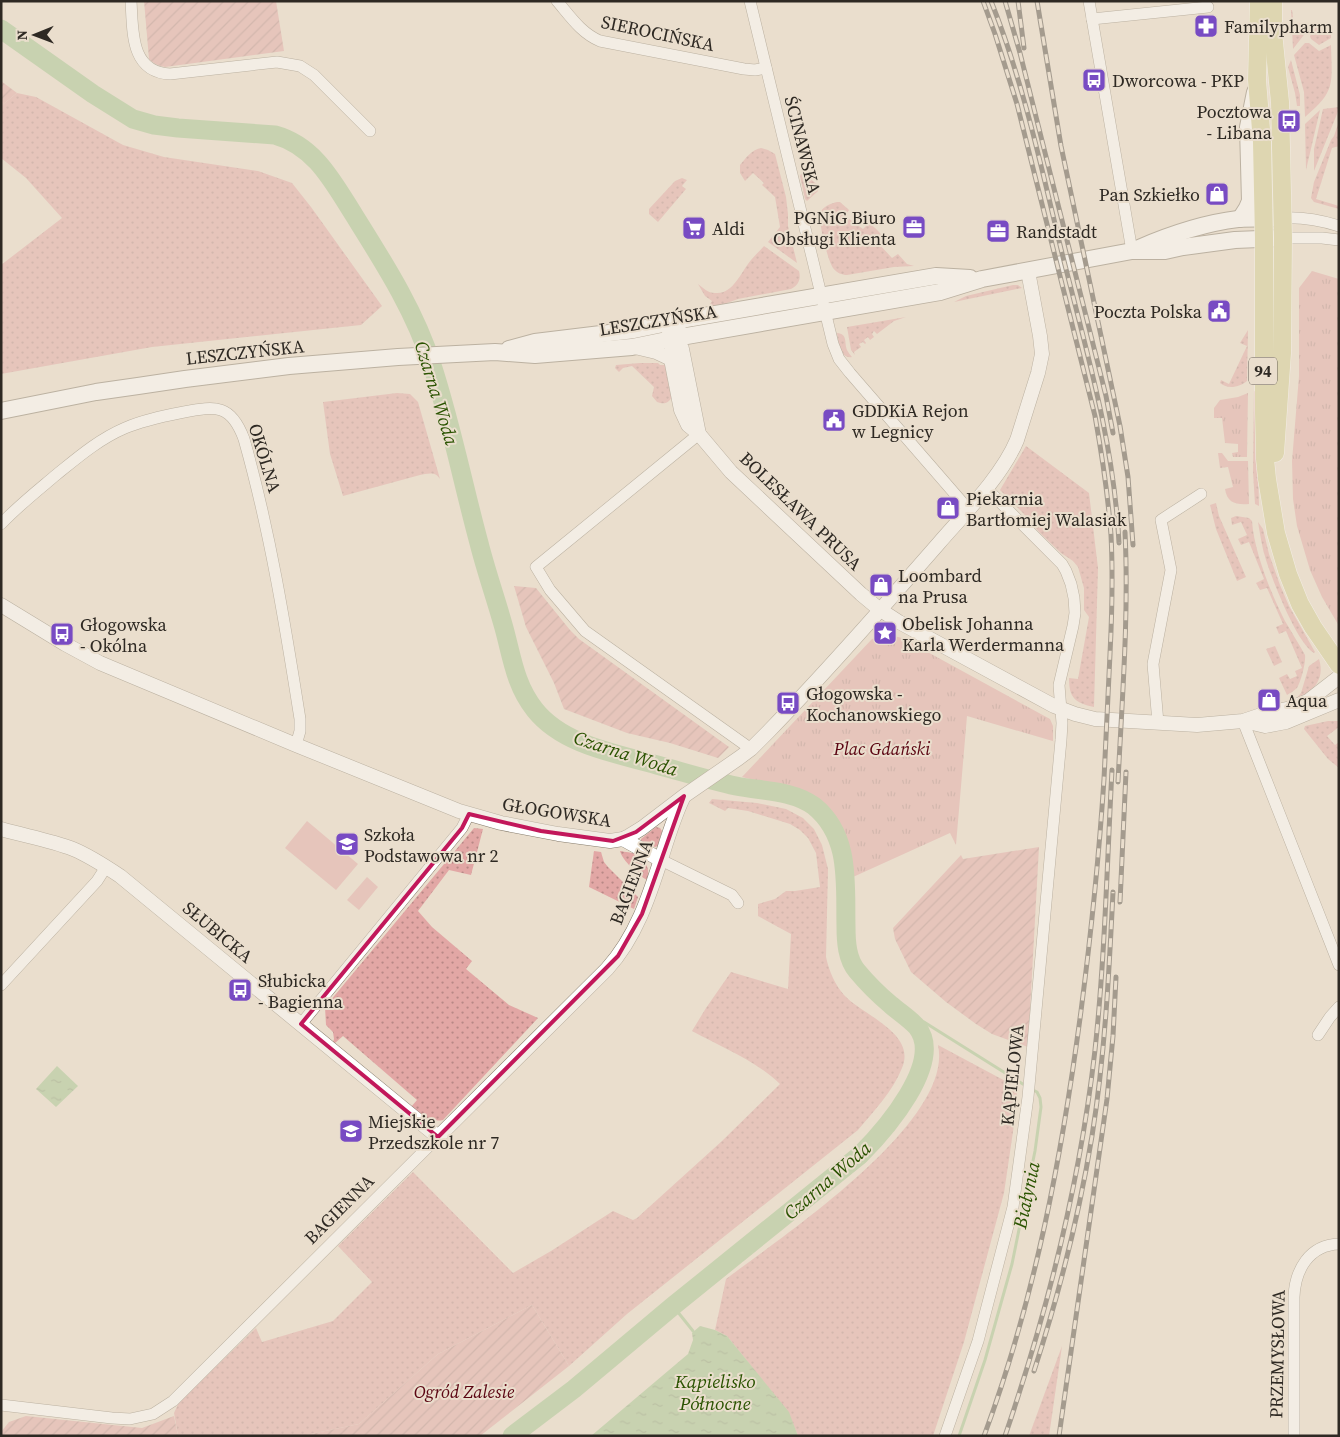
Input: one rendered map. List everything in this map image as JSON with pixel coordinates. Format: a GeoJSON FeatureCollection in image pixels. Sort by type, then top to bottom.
{"type":"FeatureCollection","features":[{"type":"Feature","properties":{"kind":"main road","name":"94"},"geometry":{"type":"LineString","coordinates":[[1259,1],[1257,84],[1262,142],[1264,219],[1265,459],[1271,503],[1282,555],[1300,604],[1339,665]]}},
{"type":"Feature","properties":{"kind":"main road","name":"94"},"geometry":{"type":"LineString","coordinates":[[1271,503],[1282,353],[1283,238],[1280,102],[1273,32],[1273,1]]}},
{"type":"Feature","properties":{"kind":"main road","name":"94"},"geometry":{"type":"LineString","coordinates":[[1240,219],[1250,201],[1248,127],[1257,84]]}},
{"type":"Feature","properties":{"kind":"main road"},"geometry":{"type":"LineString","coordinates":[[1132,251],[1162,238],[1240,219],[1282,218]]}},
{"type":"Feature","properties":{"kind":"main road"},"geometry":{"type":"LineString","coordinates":[[982,278],[1132,251],[1165,251],[1213,243],[1283,238]]}},
{"type":"Feature","properties":{"kind":"main road","name":"LESZCZYŃSKA"},"geometry":{"type":"LineString","coordinates":[[495,352],[535,342],[647,328],[692,318],[936,276],[982,278]]}},
{"type":"Feature","properties":{"kind":"main road","name":"LESZCZYŃSKA"},"geometry":{"type":"LineString","coordinates":[[1,411],[96,392],[271,368],[398,357],[495,352],[535,355],[632,347],[940,292],[982,278]]}},
{"type":"Feature","properties":{"kind":"street"},"geometry":{"type":"LineString","coordinates":[[131,1],[137,52],[141,60],[153,71],[161,74],[170,74],[274,62],[300,66],[314,75],[370,131]]}},
{"type":"Feature","properties":{"kind":"street","name":"SIEROCIŃSKA"},"geometry":{"type":"LineString","coordinates":[[557,1],[584,32],[601,42],[744,69],[766,68]]}},
{"type":"Feature","properties":{"kind":"street","name":"ŚCINAWSKA"},"geometry":{"type":"LineString","coordinates":[[750,1],[835,349],[842,363],[968,509]]}},
{"type":"Feature","properties":{"kind":"street"},"geometry":{"type":"LineString","coordinates":[[1088,1],[1132,251]]}},
{"type":"Feature","properties":{"kind":"street"},"geometry":{"type":"LineString","coordinates":[[1092,19],[1208,7]]}},
{"type":"Feature","properties":{"kind":"street"},"geometry":{"type":"LineString","coordinates":[[1282,218],[1309,219],[1339,226]]}},
{"type":"Feature","properties":{"kind":"street"},"geometry":{"type":"LineString","coordinates":[[1283,238],[1339,240]]}},
{"type":"Feature","properties":{"kind":"street","name":"GŁOGOWSKA"},"geometry":{"type":"LineString","coordinates":[[1,605],[65,644],[106,666],[469,814],[501,823],[568,836],[610,841],[623,839],[642,828],[739,758],[781,720],[881,610],[986,488],[1005,462],[1015,444],[1041,359],[1042,343],[1028,271]]}},
{"type":"Feature","properties":{"kind":"street"},"geometry":{"type":"LineString","coordinates":[[647,328],[662,330],[674,338],[682,326],[692,318]]}},
{"type":"Feature","properties":{"kind":"street"},"geometry":{"type":"LineString","coordinates":[[632,347],[677,358],[699,334]]}},
{"type":"Feature","properties":{"kind":"street","name":"BOLESŁAWA PRUSA"},"geometry":{"type":"LineString","coordinates":[[674,338],[682,350],[677,358],[679,402],[688,425],[699,434],[731,472],[861,594],[881,610],[899,622],[1060,708],[1075,714],[1092,719],[1158,724],[1196,725],[1243,721]]}},
{"type":"Feature","properties":{"kind":"street","name":"OKÓLNA"},"geometry":{"type":"LineString","coordinates":[[1,524],[78,457],[121,429],[154,418],[195,410],[218,409],[230,414],[237,422],[243,437],[272,554],[300,719],[300,732],[296,745]]}},
{"type":"Feature","properties":{"kind":"street"},"geometry":{"type":"LineString","coordinates":[[699,434],[536,567],[550,590],[586,632],[752,748]]}},
{"type":"Feature","properties":{"kind":"street","name":"KĄPIELOWA"},"geometry":{"type":"LineString","coordinates":[[944,1436],[978,1341],[1013,1206],[1030,1080],[1061,740],[1059,690],[1075,613],[1068,574],[1059,562],[986,488]]}},
{"type":"Feature","properties":{"kind":"street"},"geometry":{"type":"LineString","coordinates":[[1158,724],[1153,664],[1171,570],[1161,520],[1200,494]]}},
{"type":"Feature","properties":{"kind":"street"},"geometry":{"type":"LineString","coordinates":[[1243,721],[1291,708],[1308,701],[1339,677]]}},
{"type":"Feature","properties":{"kind":"street"},"geometry":{"type":"LineString","coordinates":[[1243,721],[1265,726],[1286,722],[1295,720],[1339,700]]}},
{"type":"Feature","properties":{"kind":"street"},"geometry":{"type":"LineString","coordinates":[[1243,721],[1339,965]]}},
{"type":"Feature","properties":{"kind":"street","name":"BAGIENNA"},"geometry":{"type":"LineString","coordinates":[[3,1407],[125,1419],[144,1416],[161,1410],[173,1401],[615,960],[637,924],[675,816],[686,795]]}},
{"type":"Feature","properties":{"kind":"street"},"geometry":{"type":"LineString","coordinates":[[301,1024],[462,828],[469,814]]}},
{"type":"Feature","properties":{"kind":"street","name":"SŁUBICKA"},"geometry":{"type":"LineString","coordinates":[[1,830],[63,845],[88,856],[130,883],[438,1137]]}},
{"type":"Feature","properties":{"kind":"street"},"geometry":{"type":"LineString","coordinates":[[623,839],[686,874],[732,895],[738,903]]}},
{"type":"Feature","properties":{"kind":"street"},"geometry":{"type":"LineString","coordinates":[[1,985],[95,883],[106,867]]}},
{"type":"Feature","properties":{"kind":"street"},"geometry":{"type":"LineString","coordinates":[[1318,1035],[1339,1007]]}},
{"type":"Feature","properties":{"kind":"street","name":"PRZEMYSŁOWA"},"geometry":{"type":"LineString","coordinates":[[1294,1436],[1294,1297],[1298,1272],[1309,1257],[1317,1251],[1328,1245],[1339,1244]]}},
{"type":"Feature","properties":{"kind":"highlighted area"},"geometry":{"type":"Polygon","coordinates":[[[684,796],[642,914],[618,956],[438,1137],[301,1024],[462,828],[469,814],[541,831],[613,841],[636,832],[684,796]]]}},
{"type":"Feature","properties":{"kind":"green space"},"geometry":{"type":"Polygon","coordinates":[[[144,1],[276,1],[284,51],[165,67],[159,65],[149,59],[144,1]]]}},
{"type":"Feature","properties":{"kind":"green space"},"geometry":{"type":"Polygon","coordinates":[[[1291,10],[1294,24],[1308,23],[1310,27],[1293,49],[1291,10]]]}},
{"type":"Feature","properties":{"kind":"green space"},"geometry":{"type":"Polygon","coordinates":[[[1319,23],[1331,25],[1331,38],[1319,45],[1310,36],[1319,23]]]}},
{"type":"Feature","properties":{"kind":"green space"},"geometry":{"type":"Polygon","coordinates":[[[1305,43],[1309,43],[1319,51],[1331,45],[1332,69],[1330,86],[1327,93],[1305,117],[1304,92],[1294,55],[1305,43]]]}},
{"type":"Feature","properties":{"kind":"green space"},"geometry":{"type":"Polygon","coordinates":[[[1291,60],[1300,95],[1300,106],[1297,106],[1288,67],[1291,60]]]}},
{"type":"Feature","properties":{"kind":"green space"},"geometry":{"type":"Polygon","coordinates":[[[1,81],[17,93],[1,106],[1,81]]]}},
{"type":"Feature","properties":{"kind":"green space"},"geometry":{"type":"Polygon","coordinates":[[[17,93],[36,97],[123,145],[164,157],[258,171],[292,183],[382,306],[361,325],[152,347],[1,374],[1,265],[62,218],[26,178],[1,158],[1,106],[17,93]]]}},
{"type":"Feature","properties":{"kind":"green space"},"geometry":{"type":"Polygon","coordinates":[[[1339,107],[1314,171],[1314,149],[1323,109],[1339,107]]]}},
{"type":"Feature","properties":{"kind":"green space"},"geometry":{"type":"Polygon","coordinates":[[[1320,110],[1306,170],[1305,124],[1320,110]]]}},
{"type":"Feature","properties":{"kind":"green space"},"geometry":{"type":"Polygon","coordinates":[[[1339,121],[1339,146],[1332,148],[1316,199],[1339,206],[1339,209],[1314,202],[1311,198],[1314,182],[1339,121]]]}},
{"type":"Feature","properties":{"kind":"green space"},"geometry":{"type":"Polygon","coordinates":[[[761,148],[775,154],[786,197],[788,226],[797,263],[768,242],[780,227],[775,197],[753,173],[745,181],[740,173],[740,165],[744,160],[752,152],[761,148]]]}},
{"type":"Feature","properties":{"kind":"green space"},"geometry":{"type":"Polygon","coordinates":[[[801,174],[804,174],[818,185],[818,191],[807,201],[805,199],[801,174]]]}},
{"type":"Feature","properties":{"kind":"green space"},"geometry":{"type":"Polygon","coordinates":[[[682,178],[687,180],[682,186],[686,189],[658,222],[649,214],[649,209],[675,181],[682,178]]]}},
{"type":"Feature","properties":{"kind":"green space"},"geometry":{"type":"Polygon","coordinates":[[[840,202],[849,210],[845,216],[863,229],[868,224],[877,230],[884,238],[879,244],[892,258],[898,254],[907,264],[914,266],[894,267],[847,275],[836,271],[831,264],[826,249],[820,216],[824,208],[840,202]]]}},
{"type":"Feature","properties":{"kind":"green space"},"geometry":{"type":"Polygon","coordinates":[[[764,246],[799,271],[798,284],[791,289],[738,299],[707,309],[712,301],[705,296],[698,284],[712,293],[721,293],[727,290],[732,287],[751,260],[764,246]]]}},
{"type":"Feature","properties":{"kind":"green space"},"geometry":{"type":"Polygon","coordinates":[[[1312,271],[1339,279],[1339,626],[1322,597],[1310,570],[1297,526],[1293,499],[1292,461],[1299,376],[1299,288],[1312,271]]]}},
{"type":"Feature","properties":{"kind":"green space"},"geometry":{"type":"Polygon","coordinates":[[[1018,285],[1022,288],[954,302],[966,296],[1018,285]]]}},
{"type":"Feature","properties":{"kind":"green space"},"geometry":{"type":"Polygon","coordinates":[[[906,317],[894,321],[877,334],[874,331],[872,334],[874,337],[870,340],[868,337],[864,340],[865,344],[863,342],[859,344],[861,347],[854,352],[855,355],[851,350],[847,327],[906,317]]]}},
{"type":"Feature","properties":{"kind":"green space"},"geometry":{"type":"Polygon","coordinates":[[[1248,330],[1247,381],[1234,387],[1223,385],[1220,383],[1221,380],[1229,384],[1247,346],[1240,343],[1248,330]]]}},
{"type":"Feature","properties":{"kind":"green space"},"geometry":{"type":"Polygon","coordinates":[[[837,333],[843,335],[847,350],[852,357],[845,356],[842,353],[837,333]]]}},
{"type":"Feature","properties":{"kind":"green space"},"geometry":{"type":"Polygon","coordinates":[[[640,363],[665,365],[673,394],[669,401],[665,403],[657,402],[652,396],[654,387],[632,366],[623,368],[619,372],[615,368],[616,365],[640,363]]]}},
{"type":"Feature","properties":{"kind":"green space"},"geometry":{"type":"Polygon","coordinates":[[[1254,391],[1256,392],[1259,506],[1255,504],[1253,472],[1254,391]]]}},
{"type":"Feature","properties":{"kind":"green space"},"geometry":{"type":"Polygon","coordinates":[[[397,393],[410,394],[418,402],[440,479],[433,474],[420,475],[343,496],[330,454],[323,402],[397,393]]]}},
{"type":"Feature","properties":{"kind":"green space"},"geometry":{"type":"Polygon","coordinates":[[[1248,393],[1247,457],[1233,457],[1232,453],[1238,452],[1238,444],[1225,443],[1222,418],[1214,418],[1214,408],[1220,400],[1248,393]]]}},
{"type":"Feature","properties":{"kind":"green space"},"geometry":{"type":"Polygon","coordinates":[[[1026,446],[1089,493],[1098,568],[1094,707],[1082,704],[1074,698],[1069,685],[1069,678],[1078,679],[1089,617],[1084,610],[1084,588],[1078,567],[1040,533],[1000,490],[1026,446]]]}},
{"type":"Feature","properties":{"kind":"green space"},"geometry":{"type":"Polygon","coordinates":[[[1218,453],[1222,453],[1228,461],[1248,461],[1249,504],[1233,502],[1226,494],[1225,489],[1233,487],[1228,467],[1220,468],[1218,453]]]}},
{"type":"Feature","properties":{"kind":"green space"},"geometry":{"type":"Polygon","coordinates":[[[1216,503],[1219,516],[1246,577],[1237,581],[1216,529],[1210,505],[1216,503]]]}},
{"type":"Feature","properties":{"kind":"green space"},"geometry":{"type":"Polygon","coordinates":[[[1236,516],[1249,518],[1252,521],[1260,559],[1274,598],[1305,655],[1299,685],[1287,695],[1279,678],[1287,674],[1290,679],[1297,676],[1295,671],[1302,668],[1286,631],[1279,634],[1276,627],[1283,624],[1267,588],[1260,590],[1256,583],[1264,579],[1249,542],[1241,545],[1238,539],[1247,535],[1241,522],[1232,525],[1231,518],[1236,516]]]}},
{"type":"Feature","properties":{"kind":"green space"},"geometry":{"type":"Polygon","coordinates":[[[1258,522],[1263,529],[1269,554],[1280,585],[1314,653],[1300,637],[1279,595],[1269,569],[1258,522]]]}},
{"type":"Feature","properties":{"kind":"green space"},"geometry":{"type":"Polygon","coordinates":[[[514,586],[536,588],[579,639],[729,747],[718,758],[670,743],[627,733],[564,709],[554,683],[526,627],[514,586]]]}},
{"type":"Feature","properties":{"kind":"green space","name":"Plac Gdański"},"geometry":{"type":"Polygon","coordinates":[[[886,634],[902,638],[1050,719],[1053,726],[1053,741],[1056,742],[967,716],[956,845],[950,833],[853,877],[850,854],[844,832],[832,812],[824,804],[809,794],[742,777],[872,639],[886,634]]]}},
{"type":"Feature","properties":{"kind":"green space"},"geometry":{"type":"Polygon","coordinates":[[[1275,646],[1282,662],[1274,666],[1266,649],[1275,646]]]}},
{"type":"Feature","properties":{"kind":"green space"},"geometry":{"type":"Polygon","coordinates":[[[1319,659],[1321,667],[1319,680],[1311,690],[1294,701],[1301,693],[1309,666],[1319,659]]]}},
{"type":"Feature","properties":{"kind":"green space"},"geometry":{"type":"Polygon","coordinates":[[[1328,721],[1339,721],[1339,727],[1327,736],[1335,745],[1339,742],[1339,768],[1328,759],[1304,729],[1305,726],[1328,721]]]}},
{"type":"Feature","properties":{"kind":"green space"},"geometry":{"type":"Polygon","coordinates":[[[712,799],[757,803],[786,809],[803,818],[814,829],[822,845],[828,869],[826,957],[831,973],[844,995],[895,1035],[902,1045],[905,1056],[894,1085],[870,1116],[858,1130],[627,1314],[569,1366],[532,1305],[438,1354],[359,1424],[301,1436],[178,1436],[174,1413],[179,1402],[256,1328],[262,1342],[333,1321],[372,1282],[338,1246],[413,1172],[513,1273],[613,1211],[633,1220],[637,1218],[722,1141],[780,1084],[770,1075],[738,1054],[692,1031],[731,972],[788,989],[791,934],[758,916],[758,904],[775,899],[786,891],[820,887],[816,853],[808,838],[790,824],[748,811],[728,808],[725,811],[709,803],[712,799]]]}},
{"type":"Feature","properties":{"kind":"green space"},"geometry":{"type":"Polygon","coordinates":[[[307,821],[358,864],[336,890],[285,848],[307,821]]]}},
{"type":"Feature","properties":{"kind":"green space"},"geometry":{"type":"Polygon","coordinates":[[[656,827],[662,831],[658,846],[655,847],[641,841],[641,839],[656,827]]]}},
{"type":"Feature","properties":{"kind":"green space"},"geometry":{"type":"Polygon","coordinates":[[[474,828],[483,829],[471,875],[449,870],[418,911],[432,927],[472,961],[466,969],[509,1005],[538,1018],[443,1120],[439,1121],[426,1117],[411,1107],[417,1100],[343,1036],[335,1043],[333,1042],[333,1032],[326,1025],[325,1007],[474,828]]]}},
{"type":"Feature","properties":{"kind":"green space"},"geometry":{"type":"Polygon","coordinates":[[[1039,847],[1028,1047],[992,1034],[976,1024],[946,1002],[911,972],[895,939],[893,928],[961,855],[963,859],[1039,847]]]}},
{"type":"Feature","properties":{"kind":"green space"},"geometry":{"type":"Polygon","coordinates":[[[594,851],[601,852],[604,862],[608,867],[638,897],[634,909],[589,887],[594,851]]]}},
{"type":"Feature","properties":{"kind":"green space"},"geometry":{"type":"Polygon","coordinates":[[[620,851],[635,854],[643,860],[648,869],[647,880],[631,867],[620,851]]]}},
{"type":"Feature","properties":{"kind":"green space"},"geometry":{"type":"Polygon","coordinates":[[[367,877],[378,887],[359,910],[347,900],[367,877]]]}},
{"type":"Feature","properties":{"kind":"green space"},"geometry":{"type":"Polygon","coordinates":[[[938,1045],[1009,1083],[1017,1092],[1004,1193],[964,1342],[933,1436],[798,1436],[788,1412],[727,1336],[715,1330],[726,1279],[822,1207],[893,1142],[920,1108],[936,1075],[938,1045]]]}},
{"type":"Feature","properties":{"kind":"green space","name":"Ogród Zalesie"},"geometry":{"type":"Polygon","coordinates":[[[532,1305],[569,1366],[480,1436],[301,1436],[359,1424],[438,1354],[532,1305]]]}},
{"type":"Feature","properties":{"kind":"green space"},"geometry":{"type":"Polygon","coordinates":[[[1062,1346],[1049,1436],[1029,1436],[1062,1346]]]}},
{"type":"Feature","properties":{"kind":"green space"},"geometry":{"type":"Polygon","coordinates":[[[26,1416],[142,1428],[174,1416],[178,1436],[1,1436],[1,1432],[9,1422],[26,1416]]]}},
{"type":"Feature","properties":{"kind":"water"},"geometry":{"type":"Polygon","coordinates":[[[57,1066],[78,1086],[56,1107],[36,1089],[57,1066]]]}},
{"type":"Feature","properties":{"kind":"water","name":"Kąpielisko Północne"},"geometry":{"type":"Polygon","coordinates":[[[700,1326],[727,1336],[789,1412],[798,1436],[591,1436],[688,1354],[693,1340],[692,1333],[700,1326]]]}},
{"type":"Feature","properties":{"kind":"waterway","name":"Czarna Woda"},"geometry":{"type":"LineString","coordinates":[[1,29],[93,94],[133,119],[154,125],[178,128],[275,135],[289,140],[312,156],[338,190],[387,269],[408,306],[425,345],[445,409],[482,554],[515,671],[528,700],[535,710],[560,732],[607,752],[726,784],[786,794],[814,806],[826,818],[834,832],[844,862],[846,932],[851,961],[873,989],[917,1027],[924,1042],[923,1058],[918,1077],[908,1095],[883,1130],[860,1155],[673,1306],[574,1389],[512,1436]]}},
{"type":"Feature","properties":{"kind":"waterway","name":"Białynia"},"geometry":{"type":"LineString","coordinates":[[910,1021],[924,1022],[1026,1086]]}},
{"type":"Feature","properties":{"kind":"waterway","name":"Białynia"},"geometry":{"type":"LineString","coordinates":[[959,1436],[985,1360],[1012,1264],[1035,1151],[1041,1107],[1037,1092],[1031,1089]]}},
{"type":"Feature","properties":{"kind":"waterway"},"geometry":{"type":"LineString","coordinates":[[673,1306],[693,1331]]}},
{"type":"Feature","properties":{"kind":"railway"},"geometry":{"type":"LineString","coordinates":[[983,1],[1017,104],[1095,416],[1108,505],[1112,579],[1111,639],[1100,837],[1081,1011],[1065,1119],[1032,1279],[1018,1332],[984,1436]]}},
{"type":"Feature","properties":{"kind":"railway"},"geometry":{"type":"LineString","coordinates":[[991,1],[1022,93],[1089,358],[1105,431],[1116,505],[1119,543]]}},
{"type":"Feature","properties":{"kind":"railway"},"geometry":{"type":"LineString","coordinates":[[1005,1],[1020,53],[1083,304],[1106,396],[1113,433]]}},
{"type":"Feature","properties":{"kind":"railway"},"geometry":{"type":"LineString","coordinates":[[1018,1],[1024,48]]}},
{"type":"Feature","properties":{"kind":"railway"},"geometry":{"type":"LineString","coordinates":[[1037,1],[1061,146],[1120,426],[1128,477],[1133,545]]}},
{"type":"Feature","properties":{"kind":"railway"},"geometry":{"type":"LineString","coordinates":[[1118,782],[1126,626],[1125,532]]}},
{"type":"Feature","properties":{"kind":"railway"},"geometry":{"type":"LineString","coordinates":[[1005,1436],[1035,1341],[1060,1245],[1081,1148],[1089,1099],[1101,980],[1112,770]]}},
{"type":"Feature","properties":{"kind":"railway"},"geometry":{"type":"LineString","coordinates":[[1120,902],[1126,772]]}},
{"type":"Feature","properties":{"kind":"railway"},"geometry":{"type":"LineString","coordinates":[[1034,1371],[1068,1255],[1092,1136],[1103,1045],[1113,892]]}},
{"type":"Feature","properties":{"kind":"railway"},"geometry":{"type":"LineString","coordinates":[[1059,1436],[1107,1099],[1116,977]]}},
{"type":"Feature","properties":{"kind":"place","name":"Familypharm"},"geometry":{"type":"Point","coordinates":[1206,26]}},
{"type":"Feature","properties":{"kind":"place","name":"Dworcowa - PKP"},"geometry":{"type":"Point","coordinates":[1094,80]}},
{"type":"Feature","properties":{"kind":"place","name":"Pocztowa - Libana"},"geometry":{"type":"Point","coordinates":[1289,121]}},
{"type":"Feature","properties":{"kind":"place","name":"Pan Szkiełko"},"geometry":{"type":"Point","coordinates":[1217,194]}},
{"type":"Feature","properties":{"kind":"place","name":"PGNiG Biuro Obsługi Klienta"},"geometry":{"type":"Point","coordinates":[914,227]}},
{"type":"Feature","properties":{"kind":"place","name":"Aldi"},"geometry":{"type":"Point","coordinates":[694,228]}},
{"type":"Feature","properties":{"kind":"place","name":"Randstadt"},"geometry":{"type":"Point","coordinates":[998,231]}},
{"type":"Feature","properties":{"kind":"place","name":"Poczta Polska"},"geometry":{"type":"Point","coordinates":[1219,311]}},
{"type":"Feature","properties":{"kind":"place","name":"GDDKiA Rejon w Legnicy"},"geometry":{"type":"Point","coordinates":[834,420]}},
{"type":"Feature","properties":{"kind":"place","name":"Piekarnia Bartłomiej Walasiak"},"geometry":{"type":"Point","coordinates":[948,508]}},
{"type":"Feature","properties":{"kind":"place","name":"Loombard na Prusa"},"geometry":{"type":"Point","coordinates":[881,585]}},
{"type":"Feature","properties":{"kind":"place","name":"Obelisk Johanna Karla Werdermanna"},"geometry":{"type":"Point","coordinates":[885,633]}},
{"type":"Feature","properties":{"kind":"place","name":"Głogowska - Okólna"},"geometry":{"type":"Point","coordinates":[62,634]}},
{"type":"Feature","properties":{"kind":"place","name":"Aqua"},"geometry":{"type":"Point","coordinates":[1269,700]}},
{"type":"Feature","properties":{"kind":"place","name":"Głogowska - Kochanowskiego"},"geometry":{"type":"Point","coordinates":[788,703]}},
{"type":"Feature","properties":{"kind":"place","name":"Szkoła Podstawowa nr 2"},"geometry":{"type":"Point","coordinates":[347,844]}},
{"type":"Feature","properties":{"kind":"place","name":"Słubicka - Bagienna"},"geometry":{"type":"Point","coordinates":[240,990]}},
{"type":"Feature","properties":{"kind":"place","name":"Miejskie Przedszkole nr 7"},"geometry":{"type":"Point","coordinates":[351,1131]}}]}
